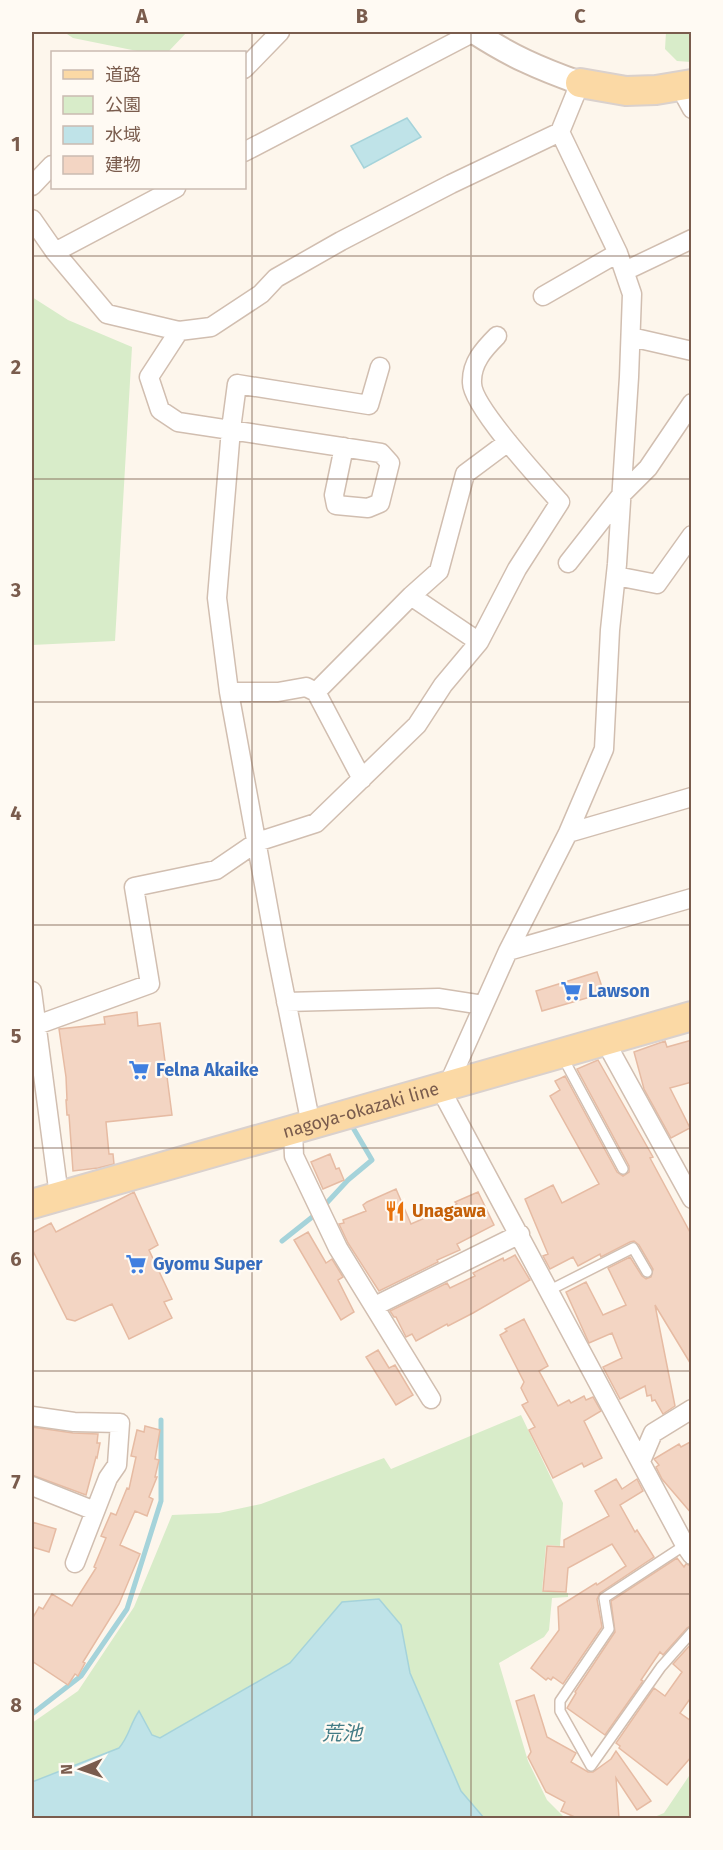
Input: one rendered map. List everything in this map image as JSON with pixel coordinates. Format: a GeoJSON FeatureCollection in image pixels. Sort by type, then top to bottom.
{"type":"FeatureCollection","features":[{"type":"Feature","properties":{"kind":"main road"},"geometry":{"type":"LineString","coordinates":[[580,83],[626,91],[656,90],[688,93]]}},
{"type":"Feature","properties":{"kind":"main road","name":"nagoya-okazaki line"},"geometry":{"type":"LineString","coordinates":[[32,1204],[692,1016]]}},
{"type":"Feature","properties":{"kind":"street"},"geometry":{"type":"LineString","coordinates":[[246,67],[280,32]]}},
{"type":"Feature","properties":{"kind":"street"},"geometry":{"type":"LineString","coordinates":[[32,219],[55,252],[107,314],[179,332],[211,327],[261,294],[276,278],[341,241],[451,184],[560,132],[580,83],[534,67],[502,51],[474,32],[246,151]]}},
{"type":"Feature","properties":{"kind":"street"},"geometry":{"type":"LineString","coordinates":[[560,132],[618,253],[632,294],[622,494],[610,630],[604,749],[568,833],[508,951],[444,1087],[520,1234],[546,1292],[688,1550]]}},
{"type":"Feature","properties":{"kind":"street"},"geometry":{"type":"LineString","coordinates":[[32,186],[51,166]]}},
{"type":"Feature","properties":{"kind":"street"},"geometry":{"type":"LineString","coordinates":[[55,252],[174,189]]}},
{"type":"Feature","properties":{"kind":"street"},"geometry":{"type":"LineString","coordinates":[[625,271],[692,239]]}},
{"type":"Feature","properties":{"kind":"street"},"geometry":{"type":"LineString","coordinates":[[543,296],[618,253]]}},
{"type":"Feature","properties":{"kind":"street"},"geometry":{"type":"LineString","coordinates":[[179,332],[149,376],[160,410],[178,422],[344,447]]}},
{"type":"Feature","properties":{"kind":"street"},"geometry":{"type":"LineString","coordinates":[[37,1025],[150,984],[134,887],[216,870],[256,842],[316,823],[417,725],[443,685],[479,642],[517,569],[560,502],[508,442],[484,410],[471,387],[472,370],[483,351],[497,336]]}},
{"type":"Feature","properties":{"kind":"street"},"geometry":{"type":"LineString","coordinates":[[631,337],[692,351]]}},
{"type":"Feature","properties":{"kind":"street"},"geometry":{"type":"LineString","coordinates":[[380,367],[369,405],[237,384],[217,598],[229,692],[286,1002],[302,1128],[294,1156],[338,1248],[431,1399]]}},
{"type":"Feature","properties":{"kind":"street"},"geometry":{"type":"LineString","coordinates":[[568,563],[622,494],[648,468],[692,403]]}},
{"type":"Feature","properties":{"kind":"street"},"geometry":{"type":"LineString","coordinates":[[316,692],[411,596],[439,571],[465,474],[508,442]]}},
{"type":"Feature","properties":{"kind":"street"},"geometry":{"type":"LineString","coordinates":[[616,576],[657,584],[692,535]]}},
{"type":"Feature","properties":{"kind":"street"},"geometry":{"type":"LineString","coordinates":[[411,596],[479,642]]}},
{"type":"Feature","properties":{"kind":"street"},"geometry":{"type":"LineString","coordinates":[[229,692],[278,692],[306,687],[316,692],[362,778]]}},
{"type":"Feature","properties":{"kind":"street"},"geometry":{"type":"LineString","coordinates":[[568,833],[692,797]]}},
{"type":"Feature","properties":{"kind":"street"},"geometry":{"type":"LineString","coordinates":[[508,951],[692,898]]}},
{"type":"Feature","properties":{"kind":"street"},"geometry":{"type":"LineString","coordinates":[[32,991],[59,1196]]}},
{"type":"Feature","properties":{"kind":"street"},"geometry":{"type":"LineString","coordinates":[[286,1002],[438,998],[483,1005]]}},
{"type":"Feature","properties":{"kind":"street"},"geometry":{"type":"LineString","coordinates":[[605,1041],[692,1199]]}},
{"type":"Feature","properties":{"kind":"street"},"geometry":{"type":"LineString","coordinates":[[375,1306],[520,1234]]}},
{"type":"Feature","properties":{"kind":"street"},"geometry":{"type":"LineString","coordinates":[[641,1461],[653,1433],[692,1409]]}},
{"type":"Feature","properties":{"kind":"street"},"geometry":{"type":"LineString","coordinates":[[32,1416],[74,1422],[120,1423],[117,1465],[108,1478],[75,1563]]}},
{"type":"Feature","properties":{"kind":"street"},"geometry":{"type":"LineString","coordinates":[[32,1486],[95,1511]]}},
{"type":"Feature","properties":{"kind":"lane"},"geometry":{"type":"LineString","coordinates":[[561,1053],[623,1169]]}},
{"type":"Feature","properties":{"kind":"lane"},"geometry":{"type":"LineString","coordinates":[[546,1292],[633,1248],[647,1272]]}},
{"type":"Feature","properties":{"kind":"lane"},"geometry":{"type":"LineString","coordinates":[[688,1550],[604,1598],[609,1629],[560,1701],[560,1711],[591,1766],[661,1667],[692,1632]]}},
{"type":"Feature","properties":{"kind":"green space"},"geometry":{"type":"Polygon","coordinates":[[[64,32],[187,32],[169,51],[137,51],[73,38],[64,32]]]}},
{"type":"Feature","properties":{"kind":"green space"},"geometry":{"type":"Polygon","coordinates":[[[666,32],[691,32],[691,62],[677,61],[665,49],[666,32]]]}},
{"type":"Feature","properties":{"kind":"green space"},"geometry":{"type":"Polygon","coordinates":[[[32,297],[68,320],[132,347],[115,641],[32,645],[32,297]]]}},
{"type":"Feature","properties":{"kind":"green space"},"geometry":{"type":"Polygon","coordinates":[[[521,1415],[563,1503],[560,1546],[546,1545],[542,1591],[568,1593],[568,1597],[552,1598],[549,1630],[544,1637],[499,1663],[528,1761],[547,1800],[565,1818],[484,1818],[461,1791],[410,1673],[401,1625],[342,1602],[290,1663],[178,1729],[160,1738],[152,1735],[138,1712],[119,1748],[32,1782],[32,1723],[78,1691],[134,1607],[172,1515],[219,1513],[261,1504],[384,1458],[391,1469],[521,1415]]]}},
{"type":"Feature","properties":{"kind":"green space"},"geometry":{"type":"Polygon","coordinates":[[[691,1773],[691,1818],[652,1818],[664,1813],[691,1773]]]}},
{"type":"Feature","properties":{"kind":"water"},"geometry":{"type":"Polygon","coordinates":[[[407,118],[421,137],[364,168],[351,146],[407,118]]]}},
{"type":"Feature","properties":{"kind":"water","name":"荒池"},"geometry":{"type":"Polygon","coordinates":[[[379,1599],[401,1625],[410,1673],[461,1791],[484,1818],[32,1818],[32,1782],[119,1748],[139,1711],[152,1735],[160,1738],[290,1663],[342,1602],[379,1599]]]}},
{"type":"Feature","properties":{"kind":"building"},"geometry":{"type":"Polygon","coordinates":[[[597,972],[604,993],[542,1011],[536,991],[597,972]]]}},
{"type":"Feature","properties":{"kind":"building"},"geometry":{"type":"Polygon","coordinates":[[[137,1012],[138,1026],[160,1023],[172,1115],[106,1122],[109,1154],[113,1154],[114,1164],[73,1171],[69,1115],[67,1115],[66,1077],[59,1029],[105,1024],[104,1017],[137,1012]]]}},
{"type":"Feature","properties":{"kind":"building"},"geometry":{"type":"Polygon","coordinates":[[[692,1040],[692,1082],[670,1088],[690,1128],[671,1138],[644,1089],[634,1052],[665,1041],[667,1047],[692,1040]]]}},
{"type":"Feature","properties":{"kind":"building"},"geometry":{"type":"Polygon","coordinates":[[[598,1060],[653,1157],[650,1158],[692,1236],[692,1366],[655,1305],[675,1406],[663,1414],[655,1400],[652,1401],[651,1395],[647,1396],[645,1386],[620,1399],[603,1367],[622,1358],[612,1333],[589,1343],[566,1292],[586,1282],[603,1315],[626,1305],[608,1268],[630,1257],[642,1276],[646,1279],[651,1277],[653,1269],[639,1245],[634,1241],[630,1242],[578,1266],[573,1257],[550,1269],[543,1256],[548,1254],[525,1199],[553,1185],[562,1203],[599,1184],[550,1096],[560,1090],[555,1081],[565,1076],[617,1172],[623,1176],[629,1172],[629,1166],[577,1069],[598,1060]]]}},
{"type":"Feature","properties":{"kind":"building"},"geometry":{"type":"Polygon","coordinates":[[[330,1154],[336,1169],[339,1168],[344,1180],[323,1189],[311,1162],[330,1154]]]}},
{"type":"Feature","properties":{"kind":"building"},"geometry":{"type":"Polygon","coordinates":[[[396,1189],[411,1224],[478,1192],[494,1225],[457,1244],[460,1250],[379,1291],[348,1243],[339,1224],[344,1223],[343,1220],[366,1211],[363,1205],[367,1202],[396,1189]]]}},
{"type":"Feature","properties":{"kind":"building"},"geometry":{"type":"Polygon","coordinates":[[[134,1192],[158,1245],[149,1250],[172,1299],[164,1302],[172,1318],[129,1339],[112,1304],[75,1321],[67,1319],[32,1249],[32,1233],[51,1223],[56,1232],[134,1192]]]}},
{"type":"Feature","properties":{"kind":"building"},"geometry":{"type":"Polygon","coordinates":[[[308,1232],[326,1263],[332,1259],[343,1277],[338,1280],[354,1312],[341,1320],[294,1240],[308,1232]]]}},
{"type":"Feature","properties":{"kind":"building"},"geometry":{"type":"Polygon","coordinates":[[[515,1255],[530,1280],[473,1313],[416,1341],[412,1334],[406,1337],[396,1317],[390,1311],[447,1283],[450,1288],[475,1276],[473,1273],[503,1258],[504,1261],[515,1255]]]}},
{"type":"Feature","properties":{"kind":"building"},"geometry":{"type":"Polygon","coordinates":[[[524,1319],[548,1366],[539,1371],[558,1406],[569,1400],[571,1403],[584,1396],[586,1400],[593,1397],[601,1411],[584,1421],[602,1458],[584,1467],[582,1463],[553,1478],[529,1430],[535,1427],[522,1405],[528,1402],[521,1388],[524,1382],[500,1335],[507,1331],[505,1329],[524,1319]]]}},
{"type":"Feature","properties":{"kind":"building"},"geometry":{"type":"Polygon","coordinates":[[[378,1350],[389,1368],[395,1365],[413,1395],[396,1405],[366,1357],[378,1350]]]}},
{"type":"Feature","properties":{"kind":"building"},"geometry":{"type":"Polygon","coordinates":[[[145,1426],[160,1430],[155,1459],[159,1460],[155,1477],[157,1477],[149,1497],[153,1499],[147,1516],[135,1511],[120,1545],[140,1554],[119,1604],[83,1662],[85,1663],[78,1676],[75,1674],[68,1685],[32,1661],[32,1619],[39,1607],[43,1609],[52,1594],[72,1606],[96,1568],[94,1567],[106,1538],[101,1536],[111,1513],[116,1515],[127,1488],[129,1489],[136,1457],[131,1456],[137,1430],[144,1432],[145,1426]]]}},
{"type":"Feature","properties":{"kind":"building"},"geometry":{"type":"Polygon","coordinates":[[[32,1427],[98,1434],[97,1443],[100,1443],[86,1495],[32,1475],[32,1427]]]}},
{"type":"Feature","properties":{"kind":"building"},"geometry":{"type":"Polygon","coordinates":[[[692,1441],[692,1514],[662,1479],[656,1467],[659,1465],[654,1459],[679,1444],[681,1447],[692,1441]]]}},
{"type":"Feature","properties":{"kind":"building"},"geometry":{"type":"Polygon","coordinates":[[[616,1479],[622,1489],[637,1479],[643,1491],[620,1505],[635,1532],[637,1530],[654,1557],[600,1593],[597,1599],[602,1627],[563,1684],[553,1677],[551,1680],[548,1678],[546,1680],[531,1668],[559,1630],[558,1607],[626,1566],[612,1544],[568,1568],[566,1592],[543,1591],[547,1546],[564,1547],[564,1540],[609,1516],[595,1491],[616,1479]]]}},
{"type":"Feature","properties":{"kind":"building"},"geometry":{"type":"Polygon","coordinates":[[[32,1522],[56,1529],[49,1552],[32,1547],[32,1522]]]}},
{"type":"Feature","properties":{"kind":"building"},"geometry":{"type":"Polygon","coordinates":[[[677,1558],[684,1567],[686,1564],[692,1566],[692,1625],[663,1655],[660,1652],[641,1680],[643,1681],[605,1735],[567,1708],[615,1632],[611,1601],[677,1558]]]}},
{"type":"Feature","properties":{"kind":"building"},"geometry":{"type":"Polygon","coordinates":[[[692,1643],[692,1696],[680,1713],[691,1721],[692,1756],[667,1785],[619,1748],[620,1746],[616,1743],[654,1688],[665,1696],[682,1672],[673,1664],[692,1643]]]}},
{"type":"Feature","properties":{"kind":"building"},"geometry":{"type":"Polygon","coordinates":[[[534,1695],[547,1737],[576,1753],[571,1762],[588,1772],[593,1772],[611,1759],[616,1751],[651,1801],[637,1810],[616,1778],[619,1818],[577,1818],[561,1811],[565,1802],[546,1792],[528,1757],[531,1752],[516,1701],[534,1695]]]}},
{"type":"Feature","properties":{"kind":"waterway"},"geometry":{"type":"LineString","coordinates":[[323,1207],[348,1180],[372,1160],[352,1126]]}},
{"type":"Feature","properties":{"kind":"waterway"},"geometry":{"type":"LineString","coordinates":[[282,1241],[316,1214]]}},
{"type":"Feature","properties":{"kind":"waterway"},"geometry":{"type":"LineString","coordinates":[[32,1714],[81,1676],[127,1609],[161,1501],[161,1420]]}},
{"type":"Feature","properties":{"kind":"place","name":"Lawson"},"geometry":{"type":"Point","coordinates":[571,991]}},
{"type":"Feature","properties":{"kind":"place","name":"Felna Akaike"},"geometry":{"type":"Point","coordinates":[139,1070]}},
{"type":"Feature","properties":{"kind":"place","name":"Unagawa"},"geometry":{"type":"Point","coordinates":[395,1211]}},
{"type":"Feature","properties":{"kind":"place","name":"Gyomu Super"},"geometry":{"type":"Point","coordinates":[136,1264]}}]}
